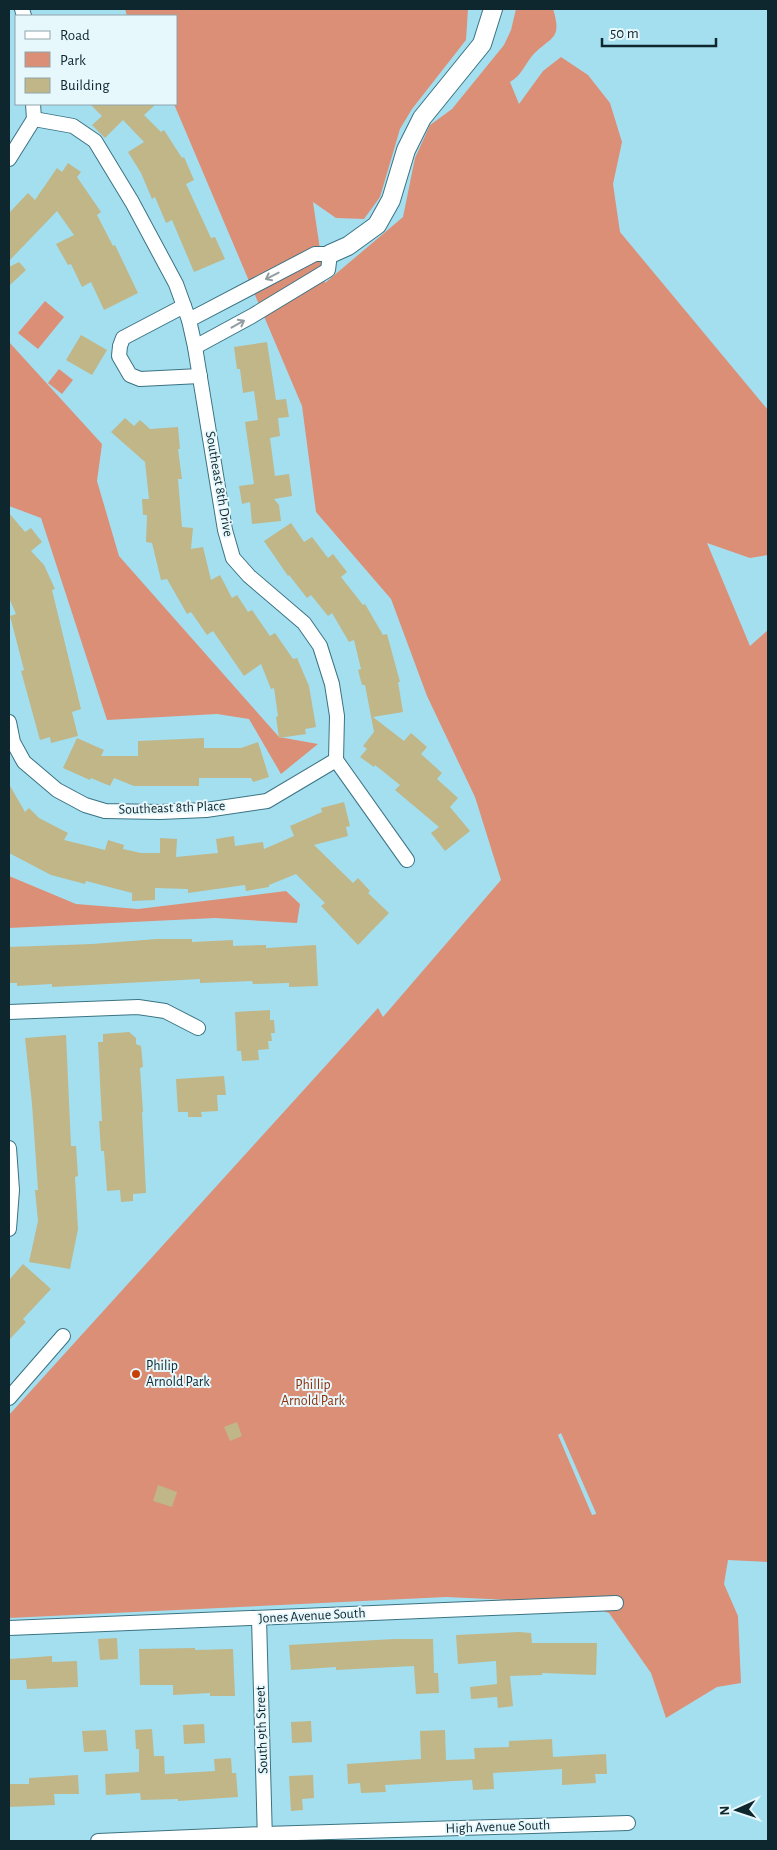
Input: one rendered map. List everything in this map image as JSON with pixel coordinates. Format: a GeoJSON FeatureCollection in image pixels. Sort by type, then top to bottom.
{"type":"FeatureCollection","features":[{"type":"Feature","properties":{"kind":"street"},"geometry":{"type":"LineString","coordinates":[[190,320],[315,254],[330,254],[348,246],[377,225],[391,200],[406,150],[422,118],[482,44],[493,9]]}},
{"type":"Feature","properties":{"kind":"street"},"geometry":{"type":"LineString","coordinates":[[9,159],[34,119],[33,105]]}},
{"type":"Feature","properties":{"kind":"street","name":"Southeast 8th Drive"},"geometry":{"type":"LineString","coordinates":[[34,119],[72,126],[95,141],[132,202],[176,284],[190,320],[196,347],[224,530],[233,558],[249,576],[304,623],[320,646],[332,684],[336,708],[336,760]]}},
{"type":"Feature","properties":{"kind":"street"},"geometry":{"type":"LineString","coordinates":[[196,347],[328,270],[330,254]]}},
{"type":"Feature","properties":{"kind":"street"},"geometry":{"type":"LineString","coordinates":[[184,306],[123,338],[119,356],[130,375],[140,379],[200,376]]}},
{"type":"Feature","properties":{"kind":"street","name":"Southeast 8th Place"},"geometry":{"type":"LineString","coordinates":[[9,722],[14,742],[24,762],[57,790],[85,806],[105,811],[160,812],[206,810],[267,801],[336,760]]}},
{"type":"Feature","properties":{"kind":"street"},"geometry":{"type":"LineString","coordinates":[[336,760],[407,860]]}},
{"type":"Feature","properties":{"kind":"street"},"geometry":{"type":"LineString","coordinates":[[9,1012],[138,1007],[166,1011],[198,1028]]}},
{"type":"Feature","properties":{"kind":"street"},"geometry":{"type":"LineString","coordinates":[[9,1148],[12,1190],[9,1229]]}},
{"type":"Feature","properties":{"kind":"street"},"geometry":{"type":"LineString","coordinates":[[9,1398],[63,1336]]}},
{"type":"Feature","properties":{"kind":"street","name":"Jones Avenue South"},"geometry":{"type":"LineString","coordinates":[[9,1628],[616,1603]]}},
{"type":"Feature","properties":{"kind":"street","name":"South 9th Street"},"geometry":{"type":"LineString","coordinates":[[258,1618],[265,1838]]}},
{"type":"Feature","properties":{"kind":"street","name":"High Avenue South"},"geometry":{"type":"LineString","coordinates":[[98,1841],[265,1838],[628,1823]]}},
{"type":"Feature","properties":{"kind":"green space","name":"Phillip Arnold Park"},"geometry":{"type":"Polygon","coordinates":[[[125,9],[468,9],[466,40],[412,109],[400,129],[380,197],[364,219],[336,218],[313,202],[325,283],[403,217],[415,158],[430,125],[452,109],[504,45],[511,30],[516,9],[553,9],[556,27],[553,37],[532,56],[520,74],[510,82],[519,104],[543,71],[561,57],[588,75],[610,103],[622,142],[613,184],[620,232],[768,410],[768,555],[750,558],[707,543],[750,646],[768,630],[768,1562],[728,1560],[724,1584],[738,1616],[741,1683],[717,1687],[666,1718],[651,1673],[609,1613],[577,1603],[446,1597],[9,1618],[9,1415],[378,1008],[383,1017],[501,880],[475,797],[427,696],[391,599],[316,512],[302,406],[174,105],[178,105],[178,15],[127,15],[125,9]],[[561,1433],[558,1435],[592,1515],[596,1514],[561,1433]]]}},
{"type":"Feature","properties":{"kind":"green space"},"geometry":{"type":"Polygon","coordinates":[[[45,301],[64,317],[38,349],[18,333],[45,301]]]}},
{"type":"Feature","properties":{"kind":"green space"},"geometry":{"type":"Polygon","coordinates":[[[9,342],[102,444],[97,481],[119,556],[279,737],[318,744],[281,774],[249,719],[217,714],[107,720],[41,518],[9,506],[9,342]]]}},
{"type":"Feature","properties":{"kind":"green space"},"geometry":{"type":"Polygon","coordinates":[[[59,369],[73,380],[62,394],[48,383],[59,369]]]}},
{"type":"Feature","properties":{"kind":"green space"},"geometry":{"type":"Polygon","coordinates":[[[9,876],[76,904],[138,909],[286,891],[300,904],[297,923],[215,918],[9,928],[9,876]]]}},
{"type":"Feature","properties":{"kind":"building"},"geometry":{"type":"Polygon","coordinates":[[[91,105],[155,105],[144,115],[161,132],[164,130],[182,158],[184,157],[194,180],[186,184],[211,238],[215,237],[225,259],[194,272],[172,220],[166,223],[155,197],[152,199],[141,173],[128,152],[144,142],[123,120],[105,138],[92,125],[102,116],[91,105]]]}},
{"type":"Feature","properties":{"kind":"building"},"geometry":{"type":"Polygon","coordinates":[[[68,163],[81,172],[77,177],[101,212],[97,215],[113,246],[115,245],[138,293],[104,310],[91,282],[82,287],[71,264],[68,265],[56,244],[74,235],[57,211],[9,261],[9,213],[28,193],[35,200],[57,168],[62,172],[68,163]]]}},
{"type":"Feature","properties":{"kind":"building"},"geometry":{"type":"Polygon","coordinates":[[[19,262],[26,270],[9,286],[9,267],[19,262]]]}},
{"type":"Feature","properties":{"kind":"building"},"geometry":{"type":"Polygon","coordinates":[[[81,335],[107,350],[92,375],[66,360],[81,335]]]}},
{"type":"Feature","properties":{"kind":"building"},"geometry":{"type":"Polygon","coordinates":[[[267,342],[276,400],[286,399],[289,417],[278,418],[280,436],[270,438],[275,476],[289,474],[292,496],[274,499],[279,505],[281,521],[252,524],[250,502],[242,504],[239,486],[254,484],[245,422],[258,420],[254,391],[243,393],[240,369],[237,369],[234,347],[267,342]]]}},
{"type":"Feature","properties":{"kind":"building"},"geometry":{"type":"Polygon","coordinates":[[[125,418],[134,426],[140,420],[150,429],[178,427],[180,449],[178,449],[182,479],[178,479],[182,527],[193,528],[191,549],[203,547],[211,580],[220,575],[232,598],[237,595],[248,612],[252,610],[270,636],[275,633],[293,659],[297,658],[309,686],[316,727],[305,729],[306,734],[279,738],[274,688],[271,689],[261,664],[244,676],[213,631],[207,635],[191,612],[187,614],[167,579],[161,580],[152,543],[146,542],[147,515],[143,515],[142,499],[149,499],[145,462],[111,432],[125,418]]]}},
{"type":"Feature","properties":{"kind":"building"},"geometry":{"type":"Polygon","coordinates":[[[9,513],[25,532],[31,528],[42,542],[31,551],[44,565],[55,589],[52,590],[81,709],[72,712],[78,736],[51,743],[50,737],[40,740],[21,671],[24,670],[10,616],[16,614],[9,598],[9,513]]]}},
{"type":"Feature","properties":{"kind":"building"},"geometry":{"type":"Polygon","coordinates":[[[291,523],[304,542],[312,537],[328,558],[333,554],[347,572],[341,577],[363,605],[365,604],[383,635],[387,634],[400,682],[398,682],[403,712],[373,717],[404,741],[411,733],[427,747],[421,754],[442,773],[437,779],[458,798],[450,807],[470,831],[445,851],[431,833],[439,827],[395,790],[400,785],[375,765],[374,767],[360,757],[367,749],[363,746],[374,732],[365,685],[362,685],[358,670],[361,669],[354,640],[349,642],[332,613],[328,616],[311,595],[307,598],[288,576],[264,541],[291,523]]]}},
{"type":"Feature","properties":{"kind":"building"},"geometry":{"type":"Polygon","coordinates":[[[77,738],[104,750],[101,756],[138,756],[138,741],[204,738],[204,748],[241,748],[258,742],[269,777],[253,782],[251,778],[199,778],[199,786],[134,786],[114,778],[110,786],[91,778],[90,780],[63,768],[77,738]]]}},
{"type":"Feature","properties":{"kind":"building"},"geometry":{"type":"Polygon","coordinates":[[[9,784],[25,812],[29,808],[39,818],[68,833],[64,840],[105,850],[108,840],[124,845],[123,849],[141,853],[160,853],[160,838],[177,839],[176,857],[218,853],[216,839],[234,836],[235,846],[263,842],[264,849],[294,836],[290,826],[322,812],[321,808],[344,802],[350,826],[346,827],[348,836],[314,845],[353,883],[358,878],[370,891],[368,893],[389,913],[358,945],[321,906],[325,903],[296,874],[269,885],[269,887],[246,891],[245,885],[188,893],[188,889],[155,888],[155,900],[132,901],[132,893],[86,881],[85,884],[51,875],[9,853],[9,784]]]}},
{"type":"Feature","properties":{"kind":"building"},"geometry":{"type":"Polygon","coordinates":[[[157,939],[192,939],[192,942],[233,940],[233,946],[266,945],[266,948],[316,945],[318,986],[289,987],[289,983],[253,984],[252,981],[200,983],[200,979],[52,987],[52,984],[17,986],[17,983],[9,983],[9,947],[157,939]]]}},
{"type":"Feature","properties":{"kind":"building"},"geometry":{"type":"Polygon","coordinates":[[[270,1010],[270,1020],[274,1020],[275,1033],[271,1033],[272,1041],[268,1041],[269,1049],[258,1050],[259,1060],[242,1061],[241,1051],[237,1051],[235,1012],[270,1010]]]}},
{"type":"Feature","properties":{"kind":"building"},"geometry":{"type":"Polygon","coordinates":[[[129,1032],[136,1038],[136,1044],[141,1046],[143,1067],[140,1068],[146,1193],[133,1194],[133,1201],[121,1202],[120,1190],[107,1191],[104,1151],[101,1151],[99,1121],[102,1121],[98,1042],[103,1042],[103,1034],[129,1032]]]}},
{"type":"Feature","properties":{"kind":"building"},"geometry":{"type":"Polygon","coordinates":[[[66,1035],[71,1146],[76,1146],[78,1176],[75,1177],[78,1229],[70,1269],[29,1262],[38,1221],[35,1190],[38,1190],[25,1038],[66,1035]]]}},
{"type":"Feature","properties":{"kind":"building"},"geometry":{"type":"Polygon","coordinates":[[[224,1076],[226,1095],[217,1095],[218,1111],[201,1112],[202,1117],[188,1117],[188,1112],[178,1112],[176,1079],[224,1076]]]}},
{"type":"Feature","properties":{"kind":"building"},"geometry":{"type":"Polygon","coordinates":[[[23,1264],[51,1289],[23,1319],[26,1322],[9,1340],[9,1280],[23,1264]]]}},
{"type":"Feature","properties":{"kind":"building"},"geometry":{"type":"Polygon","coordinates":[[[237,1422],[242,1436],[230,1441],[224,1427],[237,1422]]]}},
{"type":"Feature","properties":{"kind":"building"},"geometry":{"type":"Polygon","coordinates":[[[158,1485],[177,1492],[172,1507],[153,1501],[158,1485]]]}},
{"type":"Feature","properties":{"kind":"building"},"geometry":{"type":"Polygon","coordinates":[[[531,1633],[532,1643],[597,1643],[596,1675],[542,1673],[542,1675],[510,1676],[513,1706],[498,1708],[497,1697],[471,1699],[470,1687],[497,1684],[496,1661],[458,1664],[456,1635],[531,1633]]]}},
{"type":"Feature","properties":{"kind":"building"},"geometry":{"type":"Polygon","coordinates":[[[117,1638],[118,1659],[100,1660],[98,1639],[117,1638]]]}},
{"type":"Feature","properties":{"kind":"building"},"geometry":{"type":"Polygon","coordinates":[[[394,1639],[433,1639],[434,1673],[438,1673],[439,1693],[416,1694],[414,1666],[336,1670],[336,1667],[291,1670],[289,1645],[394,1639]]]}},
{"type":"Feature","properties":{"kind":"building"},"geometry":{"type":"Polygon","coordinates":[[[195,1648],[195,1650],[233,1649],[235,1696],[210,1696],[210,1693],[173,1695],[173,1685],[140,1685],[139,1649],[195,1648]]]}},
{"type":"Feature","properties":{"kind":"building"},"geometry":{"type":"Polygon","coordinates":[[[52,1656],[52,1662],[77,1661],[78,1687],[27,1689],[26,1680],[9,1680],[9,1659],[52,1656]]]}},
{"type":"Feature","properties":{"kind":"building"},"geometry":{"type":"Polygon","coordinates":[[[311,1721],[312,1742],[292,1743],[291,1722],[311,1721]]]}},
{"type":"Feature","properties":{"kind":"building"},"geometry":{"type":"Polygon","coordinates":[[[204,1724],[205,1743],[184,1744],[183,1725],[204,1724]]]}},
{"type":"Feature","properties":{"kind":"building"},"geometry":{"type":"Polygon","coordinates":[[[152,1729],[154,1756],[164,1756],[165,1774],[215,1771],[214,1759],[231,1758],[232,1773],[236,1773],[238,1797],[178,1801],[178,1799],[141,1800],[140,1793],[106,1795],[105,1774],[139,1772],[139,1749],[136,1749],[135,1730],[152,1729]]]}},
{"type":"Feature","properties":{"kind":"building"},"geometry":{"type":"Polygon","coordinates":[[[106,1730],[108,1751],[84,1752],[82,1731],[106,1730]]]}},
{"type":"Feature","properties":{"kind":"building"},"geometry":{"type":"Polygon","coordinates":[[[445,1730],[446,1760],[475,1759],[474,1748],[509,1747],[509,1741],[552,1739],[553,1757],[606,1754],[607,1774],[595,1774],[596,1783],[562,1785],[562,1769],[493,1773],[494,1789],[473,1790],[472,1780],[385,1785],[386,1792],[361,1793],[360,1783],[348,1784],[347,1764],[421,1759],[420,1731],[445,1730]]]}},
{"type":"Feature","properties":{"kind":"building"},"geometry":{"type":"Polygon","coordinates":[[[78,1775],[79,1794],[54,1794],[55,1805],[9,1807],[9,1784],[29,1784],[29,1778],[78,1775]]]}},
{"type":"Feature","properties":{"kind":"building"},"geometry":{"type":"Polygon","coordinates":[[[313,1775],[314,1798],[302,1799],[303,1810],[291,1811],[289,1776],[313,1775]]]}},
{"type":"Feature","properties":{"kind":"place","name":"Philip Arnold Park"},"geometry":{"type":"Point","coordinates":[136,1374]}}]}
